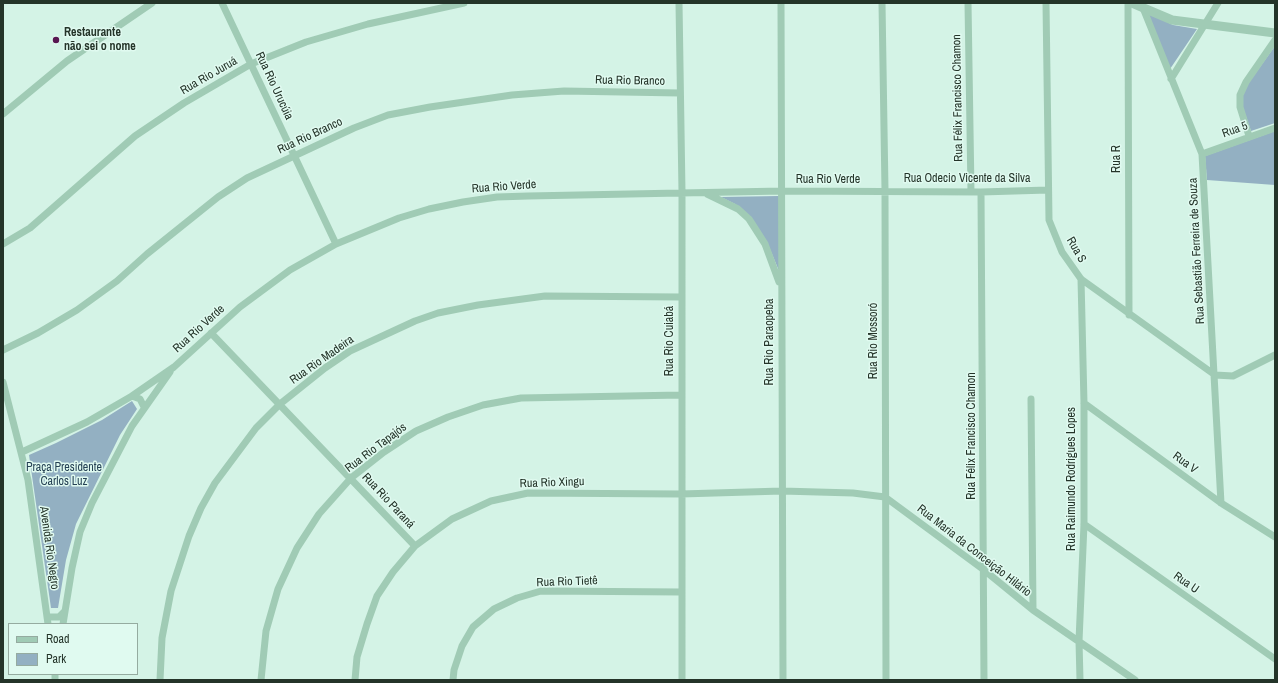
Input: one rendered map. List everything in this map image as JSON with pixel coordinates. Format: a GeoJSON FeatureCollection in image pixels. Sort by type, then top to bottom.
{"type":"FeatureCollection","features":[{"type":"Feature","properties":{"kind":"street"},"geometry":{"type":"LineString","coordinates":[[3,114],[67,61],[152,3]]}},
{"type":"Feature","properties":{"kind":"street","name":"Rua Rio Urucúia"},"geometry":{"type":"LineString","coordinates":[[222,3],[295,154],[336,244]]}},
{"type":"Feature","properties":{"kind":"street","name":"Rua Rio Juruá"},"geometry":{"type":"LineString","coordinates":[[3,244],[30,228],[135,136],[184,103],[252,64],[306,42],[368,24],[464,3]]}},
{"type":"Feature","properties":{"kind":"street","name":"Rua Rio Cuiabá"},"geometry":{"type":"LineString","coordinates":[[679,3],[682,192],[682,680]]}},
{"type":"Feature","properties":{"kind":"street","name":"Rua Rio Paraopeba"},"geometry":{"type":"LineString","coordinates":[[781,3],[783,680]]}},
{"type":"Feature","properties":{"kind":"street","name":"Rua Rio Mossoró"},"geometry":{"type":"LineString","coordinates":[[882,3],[885,190],[886,680]]}},
{"type":"Feature","properties":{"kind":"street","name":"Rua Félix Francisco Chamon"},"geometry":{"type":"LineString","coordinates":[[968,3],[971,192]]}},
{"type":"Feature","properties":{"kind":"street","name":"Rua S"},"geometry":{"type":"LineString","coordinates":[[1046,3],[1048,220],[1062,252],[1081,279],[1129,315],[1215,375]]}},
{"type":"Feature","properties":{"kind":"street","name":"Rua R"},"geometry":{"type":"LineString","coordinates":[[1128,3],[1129,315]]}},
{"type":"Feature","properties":{"kind":"street"},"geometry":{"type":"LineString","coordinates":[[1132,3],[1172,20],[1275,33]]}},
{"type":"Feature","properties":{"kind":"street"},"geometry":{"type":"LineString","coordinates":[[1171,79],[1218,3]]}},
{"type":"Feature","properties":{"kind":"street","name":"Rua Sebastião Ferreira de Souza"},"geometry":{"type":"LineString","coordinates":[[1143,8],[1202,154],[1221,503]]}},
{"type":"Feature","properties":{"kind":"street"},"geometry":{"type":"LineString","coordinates":[[1249,136],[1240,107],[1240,95],[1246,82],[1275,40]]}},
{"type":"Feature","properties":{"kind":"street","name":"Rua Rio Branco"},"geometry":{"type":"LineString","coordinates":[[3,350],[38,334],[77,310],[117,281],[147,254],[218,197],[247,178],[295,154],[388,115],[430,107],[512,95],[564,92],[680,93]]}},
{"type":"Feature","properties":{"kind":"street","name":"Rua 5"},"geometry":{"type":"LineString","coordinates":[[1202,154],[1275,128]]}},
{"type":"Feature","properties":{"kind":"street","name":"Rua Rio Verde"},"geometry":{"type":"LineString","coordinates":[[132,396],[174,367],[240,307],[290,270],[336,244],[399,218],[463,202],[497,197],[682,192],[705,193],[885,190]]}},
{"type":"Feature","properties":{"kind":"street","name":"Rua Odecio Vicente da Silva"},"geometry":{"type":"LineString","coordinates":[[885,190],[971,192],[1048,190]]}},
{"type":"Feature","properties":{"kind":"street","name":"Rua Félix Francisco Chamon"},"geometry":{"type":"LineString","coordinates":[[981,192],[984,680]]}},
{"type":"Feature","properties":{"kind":"street"},"geometry":{"type":"LineString","coordinates":[[705,193],[732,206],[749,219],[765,244],[781,286]]}},
{"type":"Feature","properties":{"kind":"street","name":"Rua Raimundo Rodrigues Lopes"},"geometry":{"type":"LineString","coordinates":[[1080,680],[1079,640],[1084,524],[1084,403],[1081,279]]}},
{"type":"Feature","properties":{"kind":"street","name":"Rua Rio Madeira"},"geometry":{"type":"LineString","coordinates":[[160,680],[162,638],[171,591],[189,536],[198,515],[216,483],[256,428],[280,404],[325,368],[350,351],[380,336],[438,313],[478,305],[545,296],[682,297]]}},
{"type":"Feature","properties":{"kind":"street","name":"Rua Rio Paraná"},"geometry":{"type":"LineString","coordinates":[[212,333],[415,546]]}},
{"type":"Feature","properties":{"kind":"street"},"geometry":{"type":"LineString","coordinates":[[1215,375],[1233,376],[1275,355]]}},
{"type":"Feature","properties":{"kind":"street","name":"Rua Rio Verde"},"geometry":{"type":"LineString","coordinates":[[63,623],[80,532],[105,476],[144,407],[174,367]]}},
{"type":"Feature","properties":{"kind":"street","name":"Avenida Rio Negro"},"geometry":{"type":"LineString","coordinates":[[3,382],[22,452],[38,541],[48,621]]}},
{"type":"Feature","properties":{"kind":"street","name":"Rua Rio Tapajós"},"geometry":{"type":"LineString","coordinates":[[261,680],[266,631],[278,589],[297,548],[319,514],[351,478],[384,452],[416,431],[448,417],[483,405],[521,398],[681,395]]}},
{"type":"Feature","properties":{"kind":"street"},"geometry":{"type":"LineString","coordinates":[[22,452],[88,422],[132,396],[140,399],[144,407]]}},
{"type":"Feature","properties":{"kind":"street"},"geometry":{"type":"LineString","coordinates":[[1031,399],[1033,610]]}},
{"type":"Feature","properties":{"kind":"street","name":"Rua V"},"geometry":{"type":"LineString","coordinates":[[1084,403],[1221,503],[1275,538]]}},
{"type":"Feature","properties":{"kind":"street","name":"Rua Maria da Conceição Hilário"},"geometry":{"type":"LineString","coordinates":[[782,491],[853,493],[885,497],[984,570],[1033,610],[1079,640],[1135,680]]}},
{"type":"Feature","properties":{"kind":"street","name":"Rua Rio Xingu"},"geometry":{"type":"LineString","coordinates":[[355,680],[357,657],[377,596],[393,572],[415,546],[452,519],[491,501],[528,493],[681,494],[782,491]]}},
{"type":"Feature","properties":{"kind":"street","name":"Rua U"},"geometry":{"type":"LineString","coordinates":[[1084,524],[1275,659]]}},
{"type":"Feature","properties":{"kind":"street","name":"Rua Rio Tietê"},"geometry":{"type":"LineString","coordinates":[[454,680],[454,670],[462,646],[473,627],[494,609],[517,598],[541,591],[681,592]]}},
{"type":"Feature","properties":{"kind":"street"},"geometry":{"type":"LineString","coordinates":[[48,621],[59,617],[64,612]]}},
{"type":"Feature","properties":{"kind":"green space"},"geometry":{"type":"Polygon","coordinates":[[[1146,12],[1173,25],[1197,29],[1168,72],[1146,12]]]}},
{"type":"Feature","properties":{"kind":"green space"},"geometry":{"type":"Polygon","coordinates":[[[1275,46],[1275,123],[1251,131],[1239,96],[1275,46]]]}},
{"type":"Feature","properties":{"kind":"green space"},"geometry":{"type":"Polygon","coordinates":[[[1275,131],[1275,185],[1207,180],[1205,156],[1275,131]]]}},
{"type":"Feature","properties":{"kind":"green space"},"geometry":{"type":"Polygon","coordinates":[[[779,196],[779,271],[767,242],[735,204],[721,197],[779,196]]]}},
{"type":"Feature","properties":{"kind":"green space","name":"Praça Presidente Carlos Luz"},"geometry":{"type":"Polygon","coordinates":[[[132,401],[137,409],[120,435],[76,524],[66,560],[58,608],[51,608],[29,455],[102,420],[132,401]]]}},
{"type":"Feature","properties":{"kind":"place","name":"Restaurante não sei o nome"},"geometry":{"type":"Point","coordinates":[56,40]}}]}
